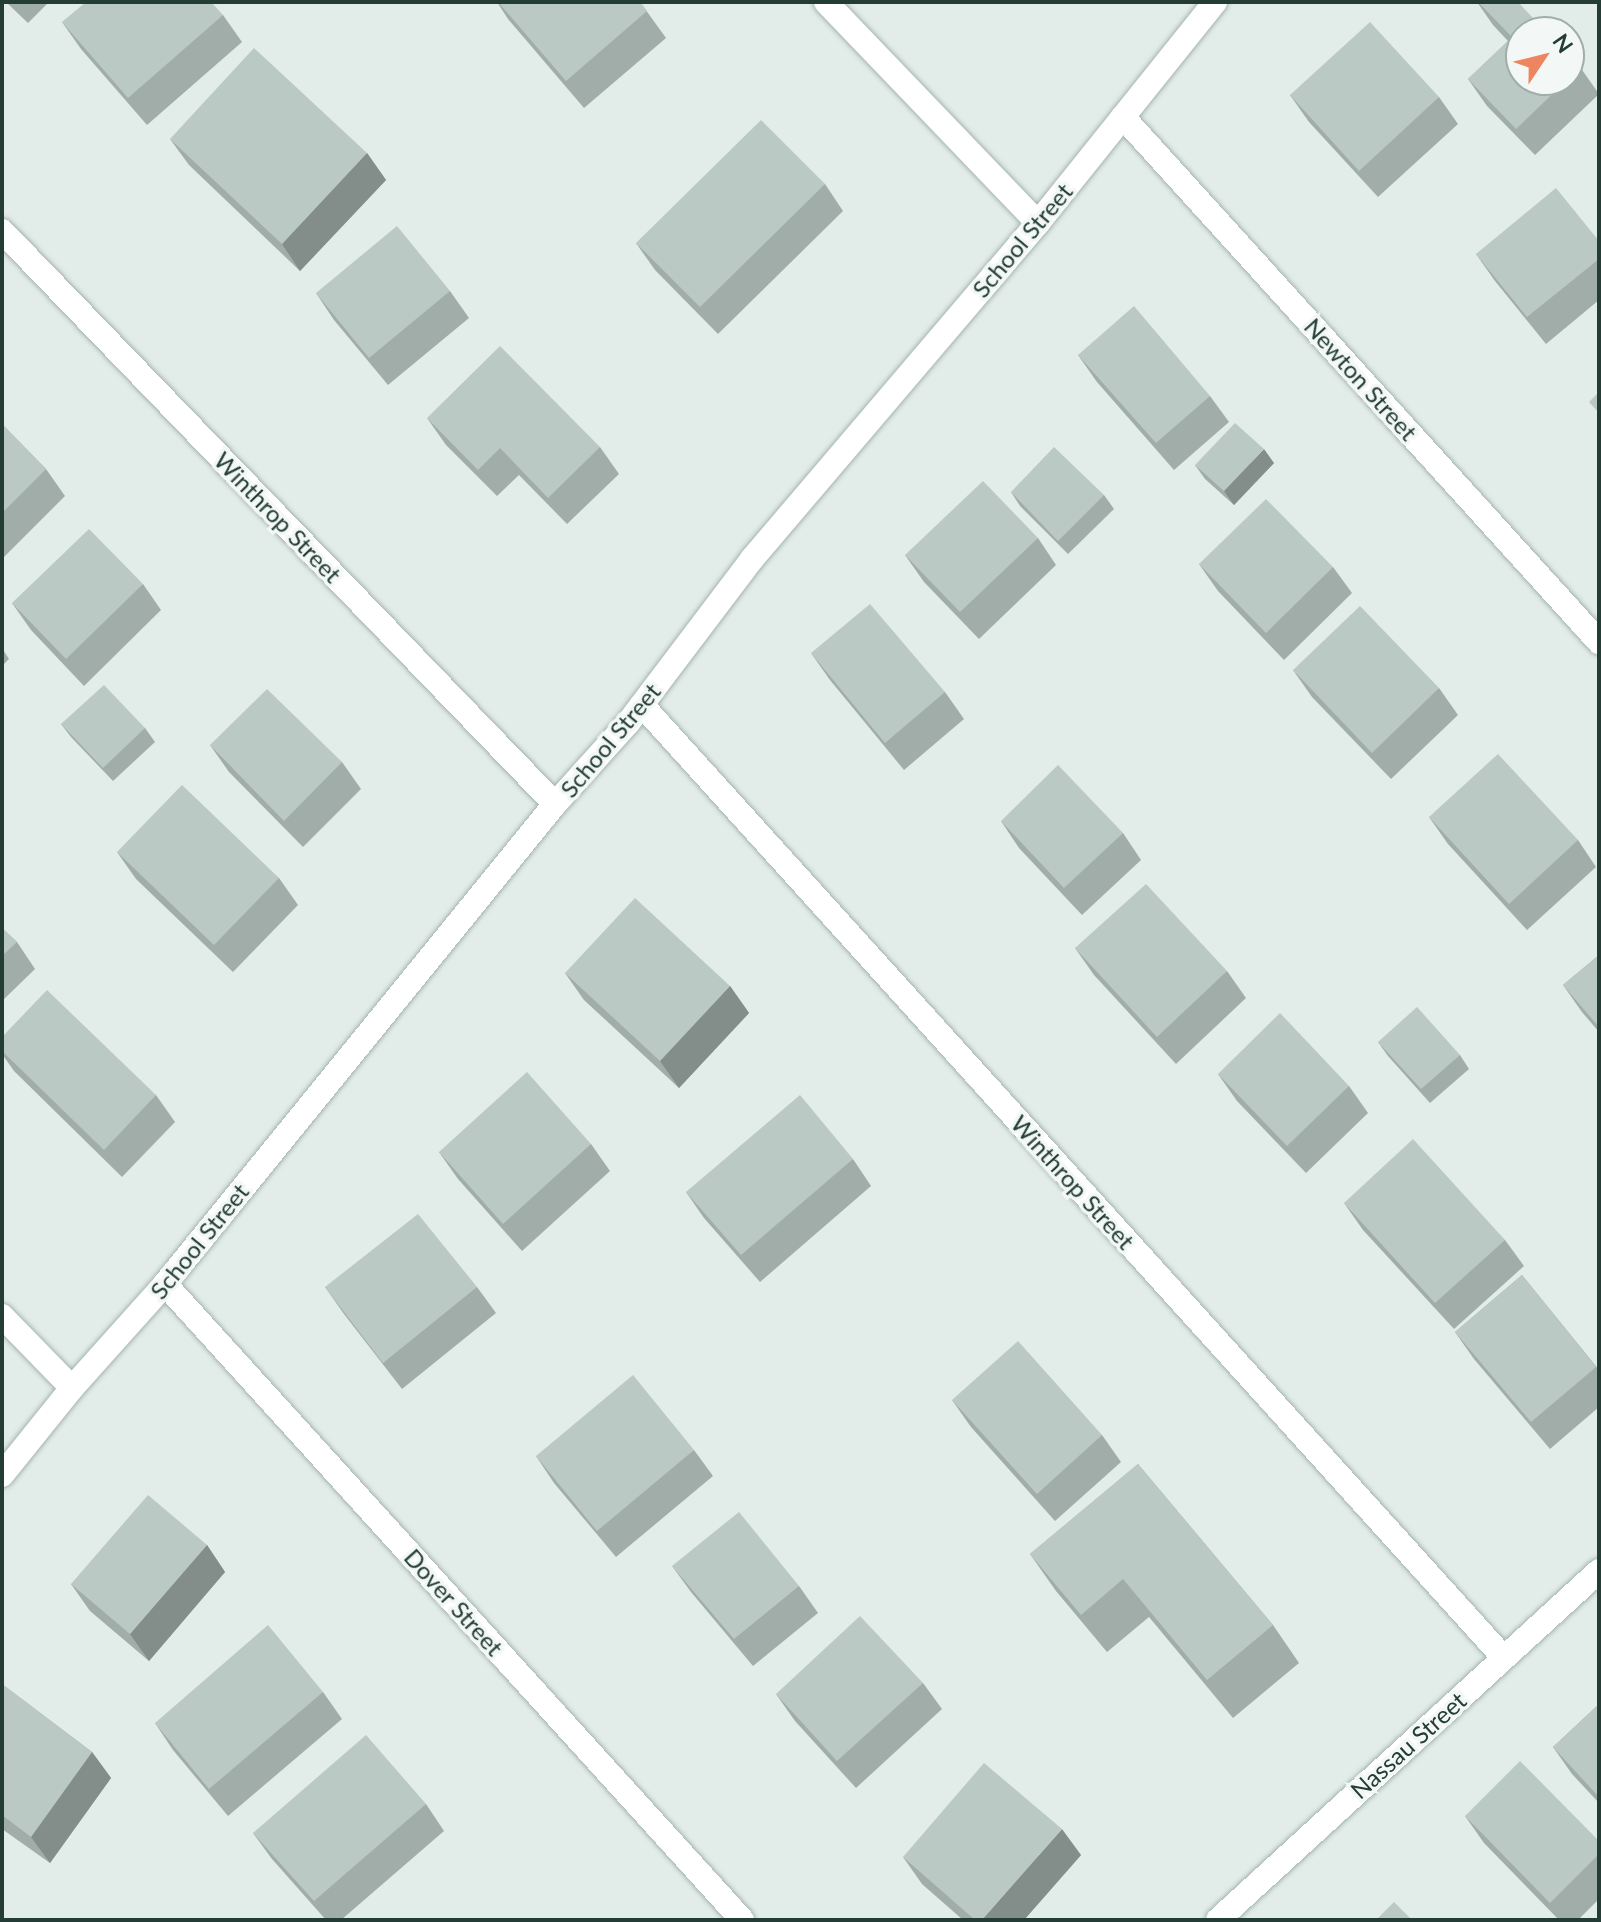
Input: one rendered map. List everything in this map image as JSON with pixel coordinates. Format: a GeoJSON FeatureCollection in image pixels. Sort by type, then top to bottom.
{"type":"FeatureCollection","features":[{"type":"Feature","properties":{"kind":"street"},"geometry":{"type":"LineString","coordinates":[[826,2],[1038,223]]}},
{"type":"Feature","properties":{"kind":"street","name":"School Street"},"geometry":{"type":"LineString","coordinates":[[2,1475],[72,1388],[165,1284],[555,804],[642,705],[752,559],[1038,223],[1215,2]]}},
{"type":"Feature","properties":{"kind":"street","name":"Newton Street"},"geometry":{"type":"LineString","coordinates":[[1123,117],[1599,642]]}},
{"type":"Feature","properties":{"kind":"street","name":"Winthrop Street"},"geometry":{"type":"LineString","coordinates":[[2,231],[555,804]]}},
{"type":"Feature","properties":{"kind":"street","name":"Winthrop Street"},"geometry":{"type":"LineString","coordinates":[[642,705],[1504,1658]]}},
{"type":"Feature","properties":{"kind":"street","name":"Dover Street"},"geometry":{"type":"LineString","coordinates":[[165,1284],[742,1920]]}},
{"type":"Feature","properties":{"kind":"street"},"geometry":{"type":"LineString","coordinates":[[2,1316],[72,1388]]}},
{"type":"Feature","properties":{"kind":"street","name":"Nassau Street"},"geometry":{"type":"LineString","coordinates":[[1218,1920],[1599,1571]]}},
{"type":"Feature","properties":{"kind":"building"},"geometry":{"type":"Polygon","coordinates":[[[86,2],[211,2],[223,15],[128,98],[62,22],[86,2]]]}},
{"type":"Feature","properties":{"kind":"building"},"geometry":{"type":"Polygon","coordinates":[[[498,2],[640,2],[647,11],[566,81],[498,2]]]}},
{"type":"Feature","properties":{"kind":"building"},"geometry":{"type":"Polygon","coordinates":[[[1478,2],[1518,2],[1531,16],[1505,16],[1505,30],[1478,2]]]}},
{"type":"Feature","properties":{"kind":"building"},"geometry":{"type":"Polygon","coordinates":[[[1370,22],[1439,97],[1359,171],[1290,95],[1370,22]]]}},
{"type":"Feature","properties":{"kind":"building"},"geometry":{"type":"Polygon","coordinates":[[[1505,44],[1505,96],[1550,96],[1516,129],[1468,79],[1505,44]]]}},
{"type":"Feature","properties":{"kind":"building"},"geometry":{"type":"Polygon","coordinates":[[[254,48],[367,153],[282,244],[170,139],[254,48]]]}},
{"type":"Feature","properties":{"kind":"building"},"geometry":{"type":"Polygon","coordinates":[[[761,120],[825,184],[700,307],[636,243],[761,120]]]}},
{"type":"Feature","properties":{"kind":"building"},"geometry":{"type":"Polygon","coordinates":[[[1556,188],[1599,241],[1599,259],[1527,317],[1476,254],[1556,188]]]}},
{"type":"Feature","properties":{"kind":"building"},"geometry":{"type":"Polygon","coordinates":[[[397,226],[450,291],[369,358],[316,293],[397,226]]]}},
{"type":"Feature","properties":{"kind":"building"},"geometry":{"type":"Polygon","coordinates":[[[1134,306],[1210,396],[1156,443],[1078,355],[1134,306]]]}},
{"type":"Feature","properties":{"kind":"building"},"geometry":{"type":"Polygon","coordinates":[[[500,346],[600,447],[548,498],[500,448],[478,470],[427,418],[500,346]]]}},
{"type":"Feature","properties":{"kind":"building"},"geometry":{"type":"Polygon","coordinates":[[[1599,392],[1599,413],[1589,402],[1599,392]]]}},
{"type":"Feature","properties":{"kind":"building"},"geometry":{"type":"Polygon","coordinates":[[[1235,423],[1264,449],[1224,491],[1195,465],[1235,423]]]}},
{"type":"Feature","properties":{"kind":"building"},"geometry":{"type":"Polygon","coordinates":[[[2,424],[46,469],[2,513],[2,424]]]}},
{"type":"Feature","properties":{"kind":"building"},"geometry":{"type":"Polygon","coordinates":[[[1054,447],[1104,495],[1058,541],[1011,492],[1054,447]]]}},
{"type":"Feature","properties":{"kind":"building"},"geometry":{"type":"Polygon","coordinates":[[[983,481],[1038,538],[960,612],[905,555],[983,481]]]}},
{"type":"Feature","properties":{"kind":"building"},"geometry":{"type":"Polygon","coordinates":[[[1266,499],[1333,567],[1266,633],[1199,564],[1266,499]]]}},
{"type":"Feature","properties":{"kind":"building"},"geometry":{"type":"Polygon","coordinates":[[[89,529],[143,584],[66,659],[12,603],[89,529]]]}},
{"type":"Feature","properties":{"kind":"building"},"geometry":{"type":"Polygon","coordinates":[[[870,604],[945,692],[885,743],[811,653],[870,604]]]}},
{"type":"Feature","properties":{"kind":"building"},"geometry":{"type":"Polygon","coordinates":[[[1360,606],[1439,688],[1372,753],[1293,670],[1360,606]]]}},
{"type":"Feature","properties":{"kind":"building"},"geometry":{"type":"Polygon","coordinates":[[[104,685],[145,728],[103,768],[61,724],[104,685]]]}},
{"type":"Feature","properties":{"kind":"building"},"geometry":{"type":"Polygon","coordinates":[[[267,689],[342,762],[284,821],[210,745],[267,689]]]}},
{"type":"Feature","properties":{"kind":"building"},"geometry":{"type":"Polygon","coordinates":[[[1498,754],[1578,840],[1509,904],[1429,817],[1498,754]]]}},
{"type":"Feature","properties":{"kind":"building"},"geometry":{"type":"Polygon","coordinates":[[[1058,765],[1123,833],[1064,888],[1001,821],[1058,765]]]}},
{"type":"Feature","properties":{"kind":"building"},"geometry":{"type":"Polygon","coordinates":[[[182,785],[279,878],[214,945],[117,852],[182,785]]]}},
{"type":"Feature","properties":{"kind":"building"},"geometry":{"type":"Polygon","coordinates":[[[1146,884],[1227,971],[1157,1037],[1075,948],[1146,884]]]}},
{"type":"Feature","properties":{"kind":"building"},"geometry":{"type":"Polygon","coordinates":[[[635,898],[730,986],[660,1061],[565,973],[635,898]]]}},
{"type":"Feature","properties":{"kind":"building"},"geometry":{"type":"Polygon","coordinates":[[[2,928],[17,942],[2,956],[2,928]]]}},
{"type":"Feature","properties":{"kind":"building"},"geometry":{"type":"Polygon","coordinates":[[[1599,955],[1599,1027],[1563,985],[1599,955]]]}},
{"type":"Feature","properties":{"kind":"building"},"geometry":{"type":"Polygon","coordinates":[[[47,990],[156,1095],[104,1150],[2,1051],[2,1037],[47,990]]]}},
{"type":"Feature","properties":{"kind":"building"},"geometry":{"type":"Polygon","coordinates":[[[1417,1007],[1460,1055],[1421,1089],[1378,1042],[1417,1007]]]}},
{"type":"Feature","properties":{"kind":"building"},"geometry":{"type":"Polygon","coordinates":[[[1280,1013],[1349,1086],[1287,1146],[1218,1074],[1280,1013]]]}},
{"type":"Feature","properties":{"kind":"building"},"geometry":{"type":"Polygon","coordinates":[[[527,1072],[591,1144],[503,1224],[439,1152],[527,1072]]]}},
{"type":"Feature","properties":{"kind":"building"},"geometry":{"type":"Polygon","coordinates":[[[800,1095],[853,1159],[741,1255],[686,1192],[800,1095]]]}},
{"type":"Feature","properties":{"kind":"building"},"geometry":{"type":"Polygon","coordinates":[[[1413,1139],[1505,1240],[1435,1303],[1344,1203],[1413,1139]]]}},
{"type":"Feature","properties":{"kind":"building"},"geometry":{"type":"Polygon","coordinates":[[[418,1214],[477,1287],[383,1363],[325,1287],[418,1214]]]}},
{"type":"Feature","properties":{"kind":"building"},"geometry":{"type":"Polygon","coordinates":[[[1522,1275],[1596,1367],[1531,1422],[1455,1332],[1522,1275]]]}},
{"type":"Feature","properties":{"kind":"building"},"geometry":{"type":"Polygon","coordinates":[[[1018,1341],[1102,1435],[1037,1494],[952,1400],[1018,1341]]]}},
{"type":"Feature","properties":{"kind":"building"},"geometry":{"type":"Polygon","coordinates":[[[633,1375],[694,1450],[597,1531],[536,1456],[633,1375]]]}},
{"type":"Feature","properties":{"kind":"building"},"geometry":{"type":"Polygon","coordinates":[[[1138,1464],[1273,1625],[1207,1680],[1123,1579],[1081,1615],[1030,1554],[1138,1464]]]}},
{"type":"Feature","properties":{"kind":"building"},"geometry":{"type":"Polygon","coordinates":[[[148,1495],[207,1545],[130,1634],[71,1584],[148,1495]]]}},
{"type":"Feature","properties":{"kind":"building"},"geometry":{"type":"Polygon","coordinates":[[[739,1512],[799,1586],[734,1639],[672,1566],[739,1512]]]}},
{"type":"Feature","properties":{"kind":"building"},"geometry":{"type":"Polygon","coordinates":[[[860,1616],[923,1683],[837,1761],[776,1694],[860,1616]]]}},
{"type":"Feature","properties":{"kind":"building"},"geometry":{"type":"Polygon","coordinates":[[[268,1625],[323,1692],[209,1789],[155,1723],[268,1625]]]}},
{"type":"Feature","properties":{"kind":"building"},"geometry":{"type":"Polygon","coordinates":[[[2,1684],[92,1752],[31,1837],[2,1815],[2,1684]]]}},
{"type":"Feature","properties":{"kind":"building"},"geometry":{"type":"Polygon","coordinates":[[[1599,1704],[1599,1797],[1553,1747],[1599,1704]]]}},
{"type":"Feature","properties":{"kind":"building"},"geometry":{"type":"Polygon","coordinates":[[[366,1735],[426,1804],[314,1901],[253,1833],[366,1735]]]}},
{"type":"Feature","properties":{"kind":"building"},"geometry":{"type":"Polygon","coordinates":[[[1520,1761],[1599,1841],[1599,1854],[1550,1903],[1465,1816],[1520,1761]]]}},
{"type":"Feature","properties":{"kind":"building"},"geometry":{"type":"Polygon","coordinates":[[[984,1763],[1062,1829],[982,1920],[975,1920],[903,1857],[984,1763]]]}},
{"type":"Feature","properties":{"kind":"building"},"geometry":{"type":"Polygon","coordinates":[[[1394,1902],[1412,1920],[1376,1920],[1394,1902]]]}}]}
